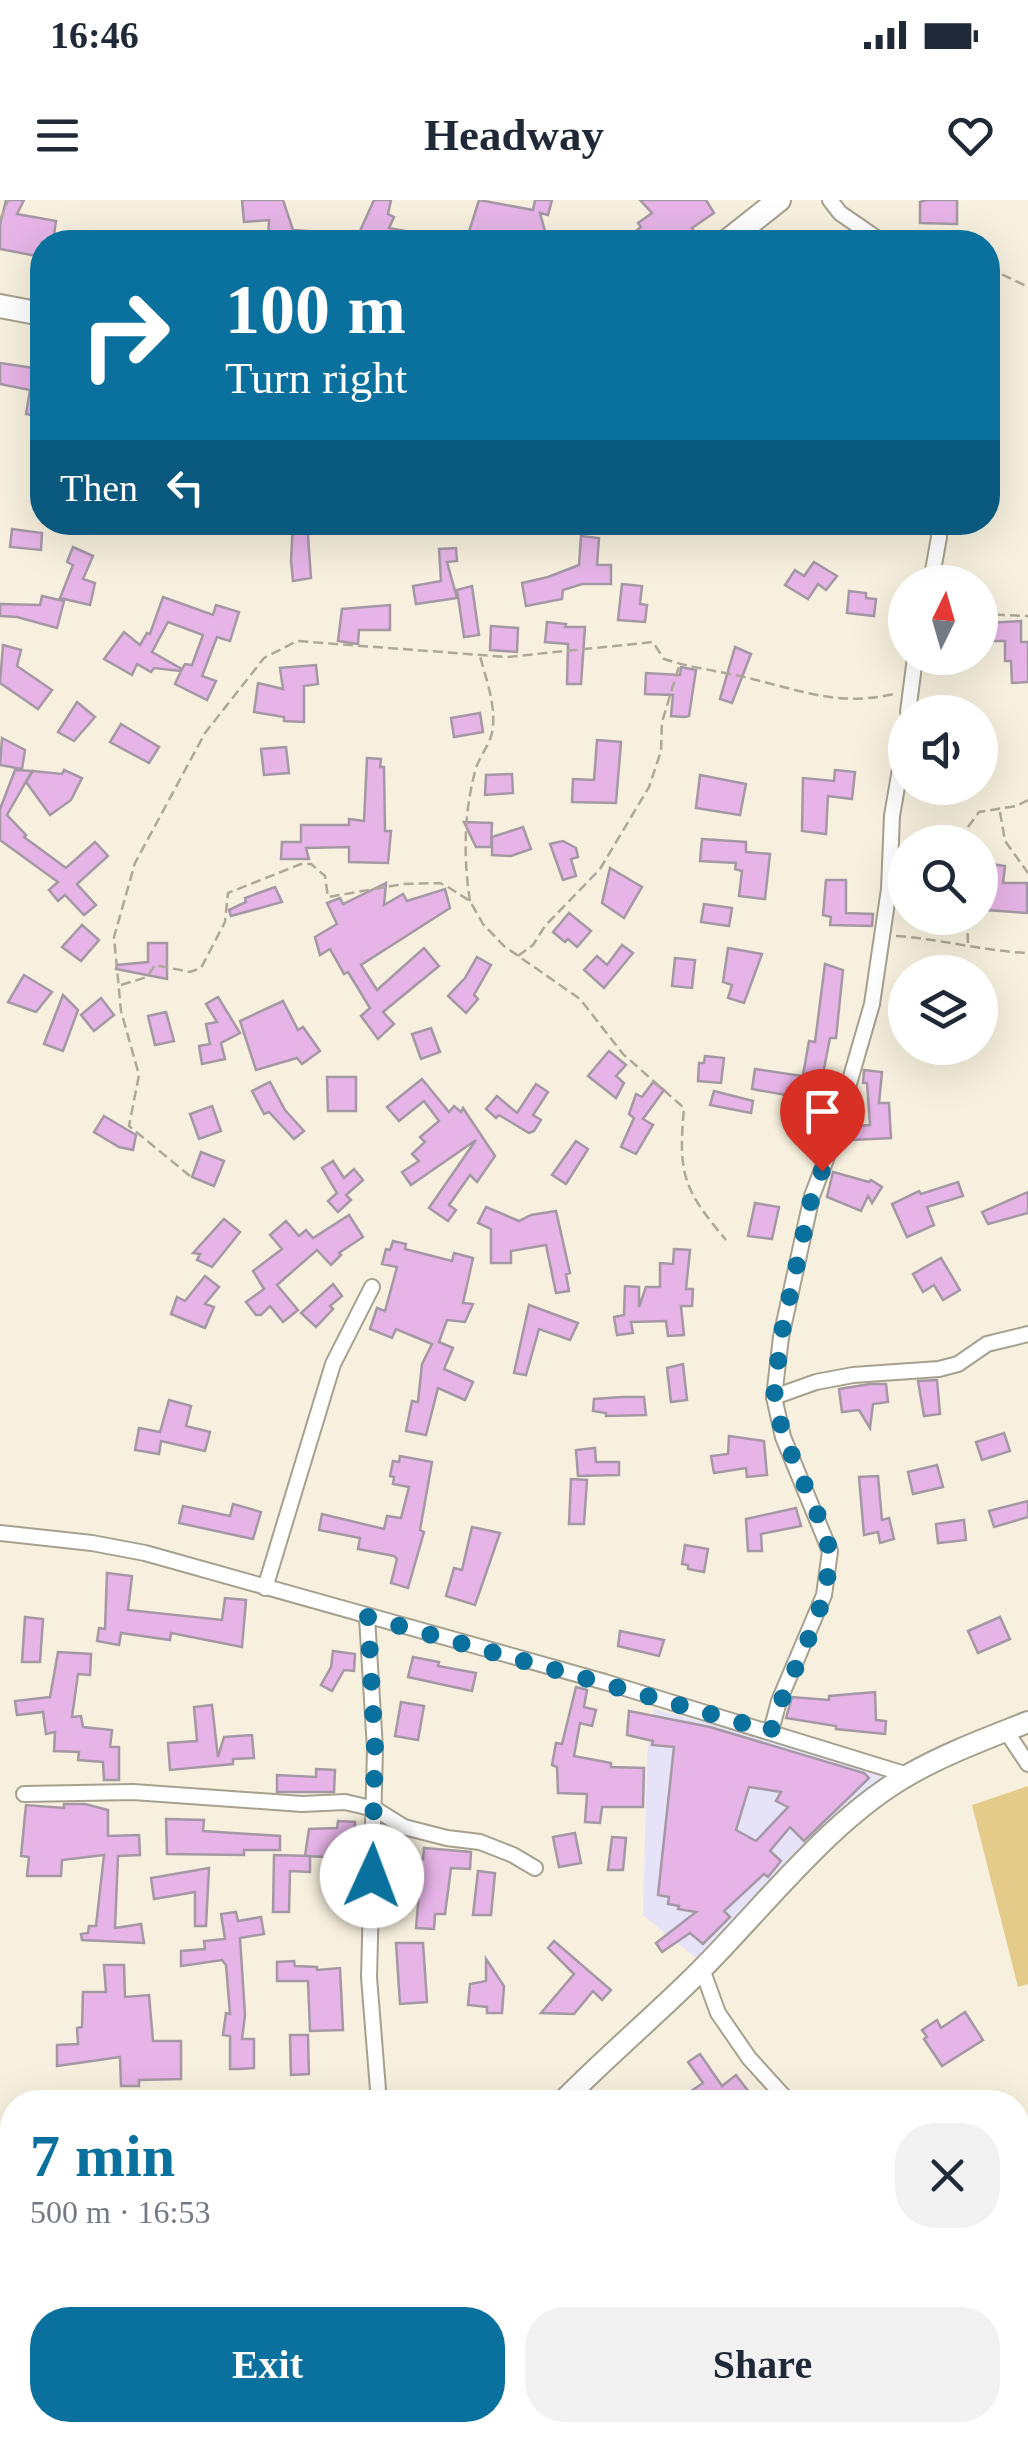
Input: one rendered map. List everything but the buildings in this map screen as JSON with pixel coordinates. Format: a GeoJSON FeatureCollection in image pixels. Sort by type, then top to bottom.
{"type":"FeatureCollection","features":[{"type":"Feature","properties":{"kind":"main road"},"geometry":{"type":"LineString","coordinates":[[741,230],[779,200]]}},
{"type":"Feature","properties":{"kind":"main road"},"geometry":{"type":"LineString","coordinates":[[0,306],[30,312]]}},
{"type":"Feature","properties":{"kind":"main road"},"geometry":{"type":"LineString","coordinates":[[575,2090],[702,1970],[790,1876],[872,1799],[908,1774],[1028,1722]]}},
{"type":"Feature","properties":{"kind":"street"},"geometry":{"type":"LineString","coordinates":[[830,200],[840,213],[865,230]]}},
{"type":"Feature","properties":{"kind":"street"},"geometry":{"type":"LineString","coordinates":[[934,565],[940,535]]}},
{"type":"Feature","properties":{"kind":"street"},"geometry":{"type":"LineString","coordinates":[[909,695],[912,675]]}},
{"type":"Feature","properties":{"kind":"street"},"geometry":{"type":"LineString","coordinates":[[771,1731],[779,1701],[824,1594],[830,1551],[784,1437],[774,1398],[781,1336],[812,1196],[831,1146],[872,1004],[889,889],[894,805]]}},
{"type":"Feature","properties":{"kind":"street"},"geometry":{"type":"LineString","coordinates":[[265,1588],[333,1364],[372,1287]]}},
{"type":"Feature","properties":{"kind":"street"},"geometry":{"type":"LineString","coordinates":[[774,1398],[816,1382],[853,1375],[939,1369],[958,1364],[986,1344],[1028,1334]]}},
{"type":"Feature","properties":{"kind":"street"},"geometry":{"type":"LineString","coordinates":[[0,1533],[31,1534],[145,1553],[771,1731],[908,1774]]}},
{"type":"Feature","properties":{"kind":"street"},"geometry":{"type":"LineString","coordinates":[[368,1617],[375,1810],[370,1976],[378,2090]]}},
{"type":"Feature","properties":{"kind":"street"},"geometry":{"type":"LineString","coordinates":[[1006,1731],[1028,1764]]}},
{"type":"Feature","properties":{"kind":"street"},"geometry":{"type":"LineString","coordinates":[[24,1794],[132,1792],[302,1804],[345,1802],[375,1810],[404,1827],[480,1842],[513,1854],[535,1868]]}},
{"type":"Feature","properties":{"kind":"street"},"geometry":{"type":"LineString","coordinates":[[702,1970],[718,2013],[749,2058],[778,2090]]}},
{"type":"Feature","properties":{"kind":"path"},"geometry":{"type":"LineString","coordinates":[[0,220],[8,200]]}},
{"type":"Feature","properties":{"kind":"path"},"geometry":{"type":"LineString","coordinates":[[1000,273],[1028,287]]}},
{"type":"Feature","properties":{"kind":"path"},"geometry":{"type":"LineString","coordinates":[[998,615],[1028,616]]}},
{"type":"Feature","properties":{"kind":"path"},"geometry":{"type":"LineString","coordinates":[[190,1176],[128,1126],[139,1075],[127,1042],[114,937],[135,864],[205,733],[264,658],[297,641],[480,655],[547,654],[654,642],[664,659],[807,696],[873,699],[909,690]]}},
{"type":"Feature","properties":{"kind":"path"},"geometry":{"type":"LineString","coordinates":[[480,655],[494,725],[486,753],[478,763],[468,808],[465,847],[470,902],[483,924],[518,956],[580,999],[623,1054],[684,1108],[684,1180],[702,1211],[726,1240]]}},
{"type":"Feature","properties":{"kind":"path"},"geometry":{"type":"LineString","coordinates":[[518,956],[600,869],[649,787],[661,751],[662,722],[679,664]]}},
{"type":"Feature","properties":{"kind":"path"},"geometry":{"type":"LineString","coordinates":[[970,825],[979,812],[1028,800]]}},
{"type":"Feature","properties":{"kind":"path"},"geometry":{"type":"LineString","coordinates":[[1000,809],[1005,841],[1028,873]]}},
{"type":"Feature","properties":{"kind":"path"},"geometry":{"type":"LineString","coordinates":[[119,986],[147,977],[155,965],[190,972],[201,968],[225,922],[228,893],[302,864],[311,864],[325,876],[328,896],[403,884],[440,884],[470,902]]}},
{"type":"Feature","properties":{"kind":"path"},"geometry":{"type":"LineString","coordinates":[[883,934],[943,940],[990,952],[1028,954]]}},
{"type":"Feature","properties":{"kind":"path"},"geometry":{"type":"LineString","coordinates":[[968,935],[968,946]]}},
{"type":"Feature","properties":{"kind":"shaded area"},"geometry":{"type":"Polygon","coordinates":[[[654,1709],[886,1775],[697,1959],[643,1915],[647,1756],[654,1709]]]}},
{"type":"Feature","properties":{"kind":"shaded area"},"geometry":{"type":"Polygon","coordinates":[[[1028,1786],[1028,1984],[1018,1987],[972,1805],[1028,1786]]]}},
{"type":"Feature","properties":{"kind":"route"},"geometry":{"type":"LineString","coordinates":[[372,1876],[375,1749],[368,1617],[771,1731],[779,1701],[824,1594],[830,1551],[784,1437],[774,1398],[781,1336],[812,1196],[822,1171]]}}]}
